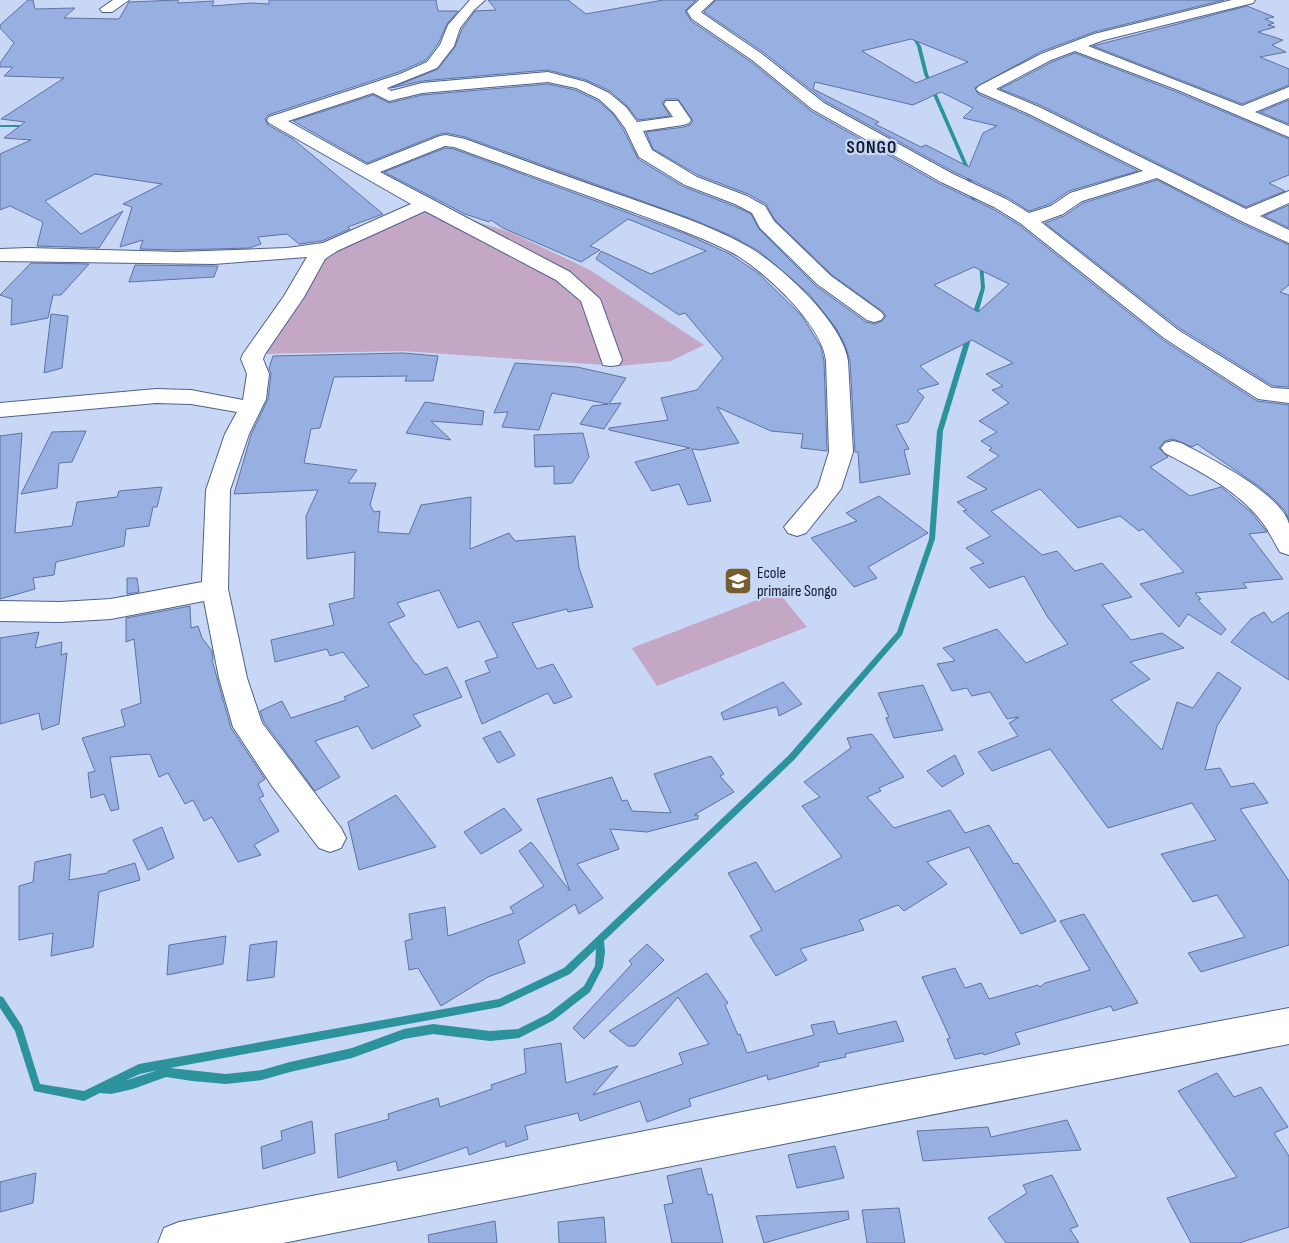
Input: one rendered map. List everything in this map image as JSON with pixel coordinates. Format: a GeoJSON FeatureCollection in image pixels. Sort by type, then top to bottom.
{"type":"FeatureCollection","features":[{"type":"Feature","properties":{"kind":"street"},"geometry":{"type":"LineString","coordinates":[[107,9],[122,0]]}},
{"type":"Feature","properties":{"kind":"street"},"geometry":{"type":"LineString","coordinates":[[1248,0],[1132,27],[1075,46],[1032,64],[984,89],[1033,110],[1289,237]]}},
{"type":"Feature","properties":{"kind":"street"},"geometry":{"type":"LineString","coordinates":[[706,1],[694,10],[697,16],[757,57],[818,106],[961,185],[1000,203],[1026,219],[1052,242],[1171,334],[1266,394],[1289,396]]}},
{"type":"Feature","properties":{"kind":"street"},"geometry":{"type":"LineString","coordinates":[[467,2],[453,28],[447,46],[432,65],[405,77],[275,120],[425,204],[563,276],[590,299],[610,360]]}},
{"type":"Feature","properties":{"kind":"street"},"geometry":{"type":"LineString","coordinates":[[1075,46],[1289,132]]}},
{"type":"Feature","properties":{"kind":"street"},"geometry":{"type":"LineString","coordinates":[[375,87],[389,96],[422,88],[526,78],[558,79],[581,85],[604,96],[620,110],[633,128],[645,153],[691,181],[741,200],[759,210],[766,224],[824,280],[874,316]]}},
{"type":"Feature","properties":{"kind":"street"},"geometry":{"type":"LineString","coordinates":[[1241,112],[1289,92]]}},
{"type":"Feature","properties":{"kind":"street"},"geometry":{"type":"LineString","coordinates":[[633,128],[683,120],[672,104]]}},
{"type":"Feature","properties":{"kind":"street"},"geometry":{"type":"LineString","coordinates":[[367,171],[439,142],[446,140],[459,143],[669,219],[710,236],[739,249],[780,278],[824,329],[836,352],[841,452],[829,489],[798,527]]}},
{"type":"Feature","properties":{"kind":"street"},"geometry":{"type":"LineString","coordinates":[[1026,219],[1043,216],[1057,210],[1076,197],[1098,189],[1157,172]]}},
{"type":"Feature","properties":{"kind":"street"},"geometry":{"type":"LineString","coordinates":[[1245,216],[1289,196]]}},
{"type":"Feature","properties":{"kind":"street"},"geometry":{"type":"LineString","coordinates":[[0,255],[29,254],[224,259],[282,256],[324,249],[425,204]]}},
{"type":"Feature","properties":{"kind":"street"},"geometry":{"type":"LineString","coordinates":[[324,249],[317,256],[294,297],[252,359],[258,374],[258,380],[251,408],[237,434],[218,490],[215,589],[233,678],[248,727],[283,777],[330,838]]}},
{"type":"Feature","properties":{"kind":"street"},"geometry":{"type":"LineString","coordinates":[[0,410],[156,396],[191,397],[251,408]]}},
{"type":"Feature","properties":{"kind":"street"},"geometry":{"type":"LineString","coordinates":[[1173,448],[1214,469],[1260,504],[1276,522],[1289,546]]}},
{"type":"Feature","properties":{"kind":"street"},"geometry":{"type":"LineString","coordinates":[[0,611],[60,612],[112,609],[215,589]]}},
{"type":"Feature","properties":{"kind":"street"},"geometry":{"type":"LineString","coordinates":[[179,1243],[1289,1026]]}},
{"type":"Feature","properties":{"kind":"shaded area"},"geometry":{"type":"Polygon","coordinates":[[[425,206],[510,232],[590,270],[704,345],[671,361],[620,366],[403,351],[260,354],[325,252],[425,206]]]}},
{"type":"Feature","properties":{"kind":"shaded area"},"geometry":{"type":"Polygon","coordinates":[[[778,592],[807,627],[657,686],[632,648],[778,592]]]}},
{"type":"Feature","properties":{"kind":"building"},"geometry":{"type":"Polygon","coordinates":[[[28,0],[33,0],[35,9],[75,8],[64,18],[119,19],[129,2],[178,0],[178,3],[214,1],[212,6],[251,3],[269,4],[269,0],[436,0],[438,11],[458,11],[447,24],[438,44],[426,60],[399,72],[268,115],[265,119],[268,125],[293,139],[383,214],[348,227],[350,229],[322,241],[299,244],[287,234],[258,237],[261,244],[249,248],[177,250],[140,249],[143,240],[120,247],[132,207],[123,204],[162,184],[95,174],[45,201],[81,234],[123,211],[99,248],[37,246],[43,222],[10,206],[0,210],[0,154],[31,140],[4,138],[25,122],[1,119],[64,78],[4,76],[13,67],[0,67],[0,63],[14,43],[0,28],[0,25],[28,0]]]}},
{"type":"Feature","properties":{"kind":"building"},"geometry":{"type":"Polygon","coordinates":[[[488,0],[568,0],[586,14],[663,0],[696,0],[685,11],[691,21],[751,62],[811,111],[940,184],[993,209],[1019,225],[1163,340],[1257,401],[1289,405],[1289,520],[1285,511],[1260,487],[1197,444],[1192,447],[1173,439],[1165,441],[1159,448],[1168,457],[1150,467],[1190,496],[1221,487],[1251,512],[1267,532],[1249,534],[1283,579],[1243,583],[1247,588],[1195,593],[1201,599],[1198,600],[1226,629],[1221,635],[1188,614],[1179,627],[1140,584],[1184,572],[1143,529],[1139,531],[1120,516],[1078,528],[1040,489],[991,511],[1042,555],[1057,551],[1075,571],[1102,563],[1132,597],[1102,605],[1131,640],[1162,633],[1184,648],[1130,662],[1150,679],[1111,700],[1162,750],[1177,702],[1193,708],[1218,672],[1241,688],[1217,726],[1205,770],[1220,768],[1231,787],[1254,783],[1268,803],[1240,809],[1289,881],[1289,945],[1201,972],[1188,953],[1245,937],[1217,895],[1193,902],[1161,854],[1216,840],[1192,803],[1108,828],[1050,749],[992,771],[978,752],[1018,736],[1009,723],[1019,717],[1007,719],[990,692],[972,696],[967,688],[952,691],[937,664],[955,661],[943,648],[997,629],[1026,663],[1068,644],[1047,616],[1024,576],[989,588],[970,568],[984,563],[966,548],[991,536],[963,511],[967,510],[957,502],[987,489],[967,477],[999,456],[989,450],[992,448],[981,441],[997,432],[979,421],[1009,403],[992,390],[1003,386],[986,374],[1013,363],[972,340],[920,366],[939,384],[917,390],[924,397],[908,422],[896,425],[909,449],[904,450],[910,474],[860,483],[858,452],[855,452],[850,361],[845,345],[836,328],[809,294],[760,252],[732,236],[689,218],[465,137],[446,133],[440,134],[367,163],[293,121],[373,95],[389,103],[422,95],[548,84],[575,90],[598,101],[613,114],[638,159],[684,187],[751,214],[759,229],[816,286],[866,322],[875,324],[882,321],[886,316],[882,311],[832,275],[775,220],[766,204],[748,194],[698,175],[653,149],[646,132],[684,127],[690,125],[693,121],[678,99],[666,99],[662,103],[670,116],[638,120],[627,106],[610,91],[586,80],[548,70],[422,81],[391,88],[438,69],[455,47],[462,29],[475,11],[496,10],[488,0]],[[974,267],[934,285],[978,312],[1009,284],[974,267]]]}},
{"type":"Feature","properties":{"kind":"building"},"geometry":{"type":"Polygon","coordinates":[[[716,0],[1224,0],[1094,32],[1040,52],[975,88],[978,94],[1026,115],[1138,171],[1069,191],[1050,204],[1029,211],[1007,197],[954,172],[825,101],[763,52],[704,12],[716,0]],[[911,39],[862,51],[916,83],[968,62],[911,39]],[[815,82],[813,89],[879,122],[875,124],[921,147],[926,145],[969,167],[983,133],[997,126],[963,118],[973,108],[941,92],[913,105],[815,82]]]}},
{"type":"Feature","properties":{"kind":"building"},"geometry":{"type":"Polygon","coordinates":[[[1247,6],[1274,17],[1265,19],[1274,23],[1268,25],[1275,27],[1258,32],[1283,40],[1272,45],[1286,52],[1260,57],[1289,69],[1289,85],[1242,104],[1093,46],[1247,6]]]}},
{"type":"Feature","properties":{"kind":"building"},"geometry":{"type":"Polygon","coordinates":[[[1075,53],[1177,92],[1289,139],[1289,175],[1269,183],[1285,191],[1246,207],[1040,105],[1000,89],[1052,62],[1075,53]]]}},
{"type":"Feature","properties":{"kind":"building"},"geometry":{"type":"Polygon","coordinates":[[[1289,100],[1289,124],[1260,112],[1289,100]]]}},
{"type":"Feature","properties":{"kind":"building"},"geometry":{"type":"Polygon","coordinates":[[[445,148],[454,149],[686,234],[730,254],[758,273],[802,316],[821,347],[824,361],[827,451],[801,448],[803,434],[771,431],[717,407],[739,443],[701,450],[692,449],[711,501],[688,505],[679,484],[652,491],[635,462],[690,448],[609,430],[609,428],[668,420],[661,398],[697,390],[723,358],[685,313],[679,315],[596,259],[601,251],[651,274],[706,251],[628,219],[590,246],[600,250],[581,262],[503,228],[491,220],[489,222],[465,214],[384,172],[445,148]]]}},
{"type":"Feature","properties":{"kind":"building"},"geometry":{"type":"Polygon","coordinates":[[[1157,180],[1238,222],[1289,245],[1289,285],[1280,292],[1289,295],[1289,387],[1273,386],[1179,328],[1045,223],[1064,216],[1083,203],[1157,180]]]}},
{"type":"Feature","properties":{"kind":"building"},"geometry":{"type":"Polygon","coordinates":[[[1289,205],[1289,228],[1264,216],[1289,205]]]}},
{"type":"Feature","properties":{"kind":"building"},"geometry":{"type":"Polygon","coordinates":[[[31,263],[89,264],[61,295],[53,295],[48,318],[11,325],[12,299],[0,295],[31,263]]]}},
{"type":"Feature","properties":{"kind":"building"},"geometry":{"type":"Polygon","coordinates":[[[135,265],[218,266],[214,277],[129,282],[135,265]]]}},
{"type":"Feature","properties":{"kind":"building"},"geometry":{"type":"Polygon","coordinates":[[[51,314],[68,316],[62,368],[44,373],[51,314]]]}},
{"type":"Feature","properties":{"kind":"building"},"geometry":{"type":"Polygon","coordinates":[[[403,353],[438,356],[433,381],[405,381],[407,376],[334,377],[320,428],[311,429],[304,463],[357,470],[348,483],[376,483],[370,505],[374,512],[380,511],[378,532],[409,534],[421,505],[471,497],[470,549],[509,533],[515,541],[575,536],[579,568],[593,607],[568,612],[567,609],[512,623],[537,669],[553,664],[572,697],[554,704],[548,693],[482,724],[465,681],[490,672],[485,661],[498,657],[479,621],[458,628],[439,590],[397,603],[405,616],[388,623],[415,663],[425,675],[447,667],[462,697],[413,715],[421,726],[372,749],[358,726],[315,741],[340,777],[315,791],[264,722],[260,711],[282,701],[291,718],[346,700],[344,697],[369,686],[343,652],[330,656],[327,649],[275,662],[271,640],[334,625],[329,604],[354,598],[355,552],[307,559],[306,516],[318,490],[234,494],[251,435],[268,399],[271,374],[269,368],[273,356],[403,353]]]}},
{"type":"Feature","properties":{"kind":"building"},"geometry":{"type":"Polygon","coordinates":[[[515,363],[577,367],[626,378],[609,404],[621,403],[604,429],[580,424],[592,406],[608,404],[552,393],[539,430],[502,427],[508,412],[494,413],[515,363]]]}},
{"type":"Feature","properties":{"kind":"building"},"geometry":{"type":"Polygon","coordinates":[[[425,402],[484,411],[482,425],[431,421],[451,440],[406,433],[425,402]]]}},
{"type":"Feature","properties":{"kind":"building"},"geometry":{"type":"Polygon","coordinates":[[[86,431],[72,462],[59,463],[57,488],[21,494],[52,432],[86,431]]]}},
{"type":"Feature","properties":{"kind":"building"},"geometry":{"type":"Polygon","coordinates":[[[22,433],[15,533],[72,526],[77,502],[117,497],[119,491],[162,487],[157,507],[153,507],[149,526],[126,529],[124,546],[56,562],[54,575],[33,578],[35,589],[0,599],[0,436],[22,433]]]}},
{"type":"Feature","properties":{"kind":"building"},"geometry":{"type":"Polygon","coordinates":[[[583,433],[589,457],[572,483],[554,484],[554,466],[535,467],[534,435],[583,433]]]}},
{"type":"Feature","properties":{"kind":"building"},"geometry":{"type":"Polygon","coordinates":[[[879,496],[928,533],[868,567],[877,578],[854,587],[811,538],[857,521],[846,513],[879,496]]]}},
{"type":"Feature","properties":{"kind":"building"},"geometry":{"type":"Polygon","coordinates":[[[127,578],[137,578],[139,592],[127,594],[127,578]]]}},
{"type":"Feature","properties":{"kind":"building"},"geometry":{"type":"Polygon","coordinates":[[[190,606],[191,628],[198,626],[202,638],[212,651],[212,660],[231,728],[265,779],[258,784],[264,796],[259,798],[279,831],[254,845],[261,855],[238,862],[212,817],[204,821],[193,800],[185,804],[168,773],[159,777],[150,754],[110,757],[119,809],[111,811],[104,794],[91,798],[88,773],[95,771],[82,738],[125,726],[121,710],[141,703],[134,639],[126,642],[126,618],[190,606]]]}},
{"type":"Feature","properties":{"kind":"building"},"geometry":{"type":"Polygon","coordinates":[[[1264,612],[1272,623],[1289,612],[1289,680],[1231,642],[1251,619],[1264,612]]]}},
{"type":"Feature","properties":{"kind":"building"},"geometry":{"type":"Polygon","coordinates":[[[39,632],[35,648],[62,642],[61,655],[67,653],[59,724],[42,730],[39,713],[0,724],[0,638],[39,632]]]}},
{"type":"Feature","properties":{"kind":"building"},"geometry":{"type":"Polygon","coordinates":[[[783,682],[802,704],[779,716],[777,707],[724,720],[721,713],[783,682]]]}},
{"type":"Feature","properties":{"kind":"building"},"geometry":{"type":"Polygon","coordinates":[[[923,685],[943,730],[894,738],[886,718],[889,717],[878,693],[923,685]]]}},
{"type":"Feature","properties":{"kind":"building"},"geometry":{"type":"Polygon","coordinates":[[[500,731],[515,755],[498,763],[483,738],[500,731]]]}},
{"type":"Feature","properties":{"kind":"building"},"geometry":{"type":"Polygon","coordinates":[[[872,734],[904,777],[879,788],[881,791],[867,797],[894,828],[950,810],[965,833],[989,825],[1014,864],[1018,863],[1056,921],[1021,934],[969,847],[927,862],[947,884],[904,911],[898,905],[859,920],[864,930],[800,949],[807,960],[776,976],[750,936],[762,930],[728,873],[756,862],[775,892],[842,857],[802,806],[820,797],[804,782],[851,748],[847,738],[872,734]]]}},
{"type":"Feature","properties":{"kind":"building"},"geometry":{"type":"Polygon","coordinates":[[[955,755],[964,774],[942,787],[927,771],[955,755]]]}},
{"type":"Feature","properties":{"kind":"building"},"geometry":{"type":"Polygon","coordinates":[[[711,756],[724,774],[720,776],[734,792],[694,815],[698,815],[698,819],[647,832],[610,829],[619,849],[577,864],[603,898],[579,914],[575,904],[518,941],[525,963],[488,977],[441,1006],[418,968],[409,970],[405,941],[412,939],[409,914],[445,907],[448,936],[514,913],[510,907],[544,886],[519,851],[531,842],[570,891],[537,799],[612,777],[622,801],[627,800],[632,811],[671,813],[654,774],[711,756]]]}},
{"type":"Feature","properties":{"kind":"building"},"geometry":{"type":"Polygon","coordinates":[[[396,795],[436,847],[359,870],[348,822],[396,795]]]}},
{"type":"Feature","properties":{"kind":"building"},"geometry":{"type":"Polygon","coordinates":[[[504,808],[522,830],[481,854],[464,832],[504,808]]]}},
{"type":"Feature","properties":{"kind":"building"},"geometry":{"type":"Polygon","coordinates":[[[162,827],[174,858],[148,870],[133,840],[162,827]]]}},
{"type":"Feature","properties":{"kind":"building"},"geometry":{"type":"Polygon","coordinates":[[[71,854],[69,880],[108,873],[108,871],[135,863],[140,880],[99,892],[93,947],[51,956],[53,933],[19,940],[19,886],[33,882],[35,862],[71,854]]]}},
{"type":"Feature","properties":{"kind":"building"},"geometry":{"type":"Polygon","coordinates":[[[1084,914],[1138,1003],[1113,1011],[1111,1006],[1015,1033],[1020,1044],[984,1055],[983,1053],[955,1059],[947,1039],[950,1038],[922,977],[955,968],[965,988],[981,983],[989,999],[1038,985],[1040,987],[1045,983],[1090,970],[1060,921],[1084,914]]]}},
{"type":"Feature","properties":{"kind":"building"},"geometry":{"type":"Polygon","coordinates":[[[226,936],[223,964],[167,975],[169,945],[226,936]]]}},
{"type":"Feature","properties":{"kind":"building"},"geometry":{"type":"Polygon","coordinates":[[[277,941],[274,977],[247,981],[250,945],[277,941]]]}},
{"type":"Feature","properties":{"kind":"building"},"geometry":{"type":"Polygon","coordinates":[[[647,944],[664,960],[584,1039],[573,1028],[632,964],[629,961],[647,944]]]}},
{"type":"Feature","properties":{"kind":"building"},"geometry":{"type":"Polygon","coordinates":[[[707,973],[728,1003],[725,1005],[738,1035],[740,1034],[747,1053],[814,1035],[811,1025],[834,1021],[838,1034],[896,1021],[904,1041],[845,1054],[846,1057],[818,1063],[819,1066],[768,1080],[767,1075],[689,1099],[691,1106],[647,1122],[640,1101],[580,1121],[578,1113],[525,1126],[528,1139],[506,1147],[505,1141],[469,1155],[467,1147],[398,1171],[396,1161],[338,1178],[335,1134],[389,1119],[388,1114],[438,1098],[440,1107],[492,1089],[491,1085],[526,1073],[524,1049],[561,1043],[566,1083],[618,1066],[593,1095],[683,1064],[679,1053],[709,1044],[678,997],[635,1046],[628,1046],[609,1031],[707,973]]]}},
{"type":"Feature","properties":{"kind":"building"},"geometry":{"type":"Polygon","coordinates":[[[1217,1073],[1234,1097],[1261,1087],[1288,1127],[1274,1133],[1289,1156],[1289,1227],[1239,1243],[1191,1243],[1167,1198],[1237,1177],[1178,1091],[1217,1073]]]}},
{"type":"Feature","properties":{"kind":"building"},"geometry":{"type":"Polygon","coordinates":[[[1067,1120],[1081,1150],[923,1161],[917,1131],[988,1127],[991,1137],[1067,1120]]]}},
{"type":"Feature","properties":{"kind":"building"},"geometry":{"type":"Polygon","coordinates":[[[312,1121],[315,1153],[263,1169],[261,1147],[282,1140],[281,1131],[312,1121]]]}},
{"type":"Feature","properties":{"kind":"building"},"geometry":{"type":"Polygon","coordinates":[[[835,1146],[844,1178],[797,1188],[788,1155],[835,1146]]]}},
{"type":"Feature","properties":{"kind":"building"},"geometry":{"type":"Polygon","coordinates":[[[701,1168],[708,1195],[712,1194],[723,1243],[672,1243],[664,1205],[673,1203],[667,1176],[701,1168]]]}},
{"type":"Feature","properties":{"kind":"building"},"geometry":{"type":"Polygon","coordinates":[[[36,1173],[33,1203],[0,1212],[0,1182],[36,1173]]]}},
{"type":"Feature","properties":{"kind":"building"},"geometry":{"type":"Polygon","coordinates":[[[1052,1175],[1078,1226],[1070,1229],[1079,1243],[1006,1243],[988,1218],[1027,1193],[1023,1185],[1052,1175]]]}},
{"type":"Feature","properties":{"kind":"building"},"geometry":{"type":"Polygon","coordinates":[[[899,1208],[905,1243],[867,1243],[862,1210],[899,1208]]]}},
{"type":"Feature","properties":{"kind":"building"},"geometry":{"type":"Polygon","coordinates":[[[848,1211],[849,1219],[764,1243],[756,1216],[848,1211]]]}},
{"type":"Feature","properties":{"kind":"building"},"geometry":{"type":"Polygon","coordinates":[[[604,1217],[606,1243],[559,1243],[558,1222],[604,1217]]]}},
{"type":"Feature","properties":{"kind":"building"},"geometry":{"type":"Polygon","coordinates":[[[495,1221],[497,1243],[429,1243],[428,1235],[495,1221]]]}},
{"type":"Feature","properties":{"kind":"waterway"},"geometry":{"type":"LineString","coordinates":[[911,34],[919,46],[926,74],[967,168],[975,208]]}},
{"type":"Feature","properties":{"kind":"waterway"},"geometry":{"type":"LineString","coordinates":[[0,126],[28,126]]}},
{"type":"Feature","properties":{"kind":"waterway"},"geometry":{"type":"LineString","coordinates":[[974,318],[983,288],[981,263]]}},
{"type":"Feature","properties":{"kind":"waterway"},"geometry":{"type":"LineString","coordinates":[[0,1000],[19,1029],[37,1088],[84,1096],[139,1069],[500,1003],[567,971],[791,758],[900,633],[932,539],[940,431],[969,336]]}},
{"type":"Feature","properties":{"kind":"waterway"},"geometry":{"type":"LineString","coordinates":[[101,1089],[111,1089],[133,1084],[166,1072],[226,1079],[262,1075],[352,1053],[404,1034],[433,1029],[490,1036],[519,1033],[551,1017],[587,989],[599,967],[600,940]]}},
{"type":"Feature","properties":{"kind":"place","name":"Ecole primaire Songo"},"geometry":{"type":"Point","coordinates":[738,581]}},
{"type":"Feature","properties":{"kind":"district","name":"SONGO"},"geometry":{"type":"Point","coordinates":[872,147]}}]}
